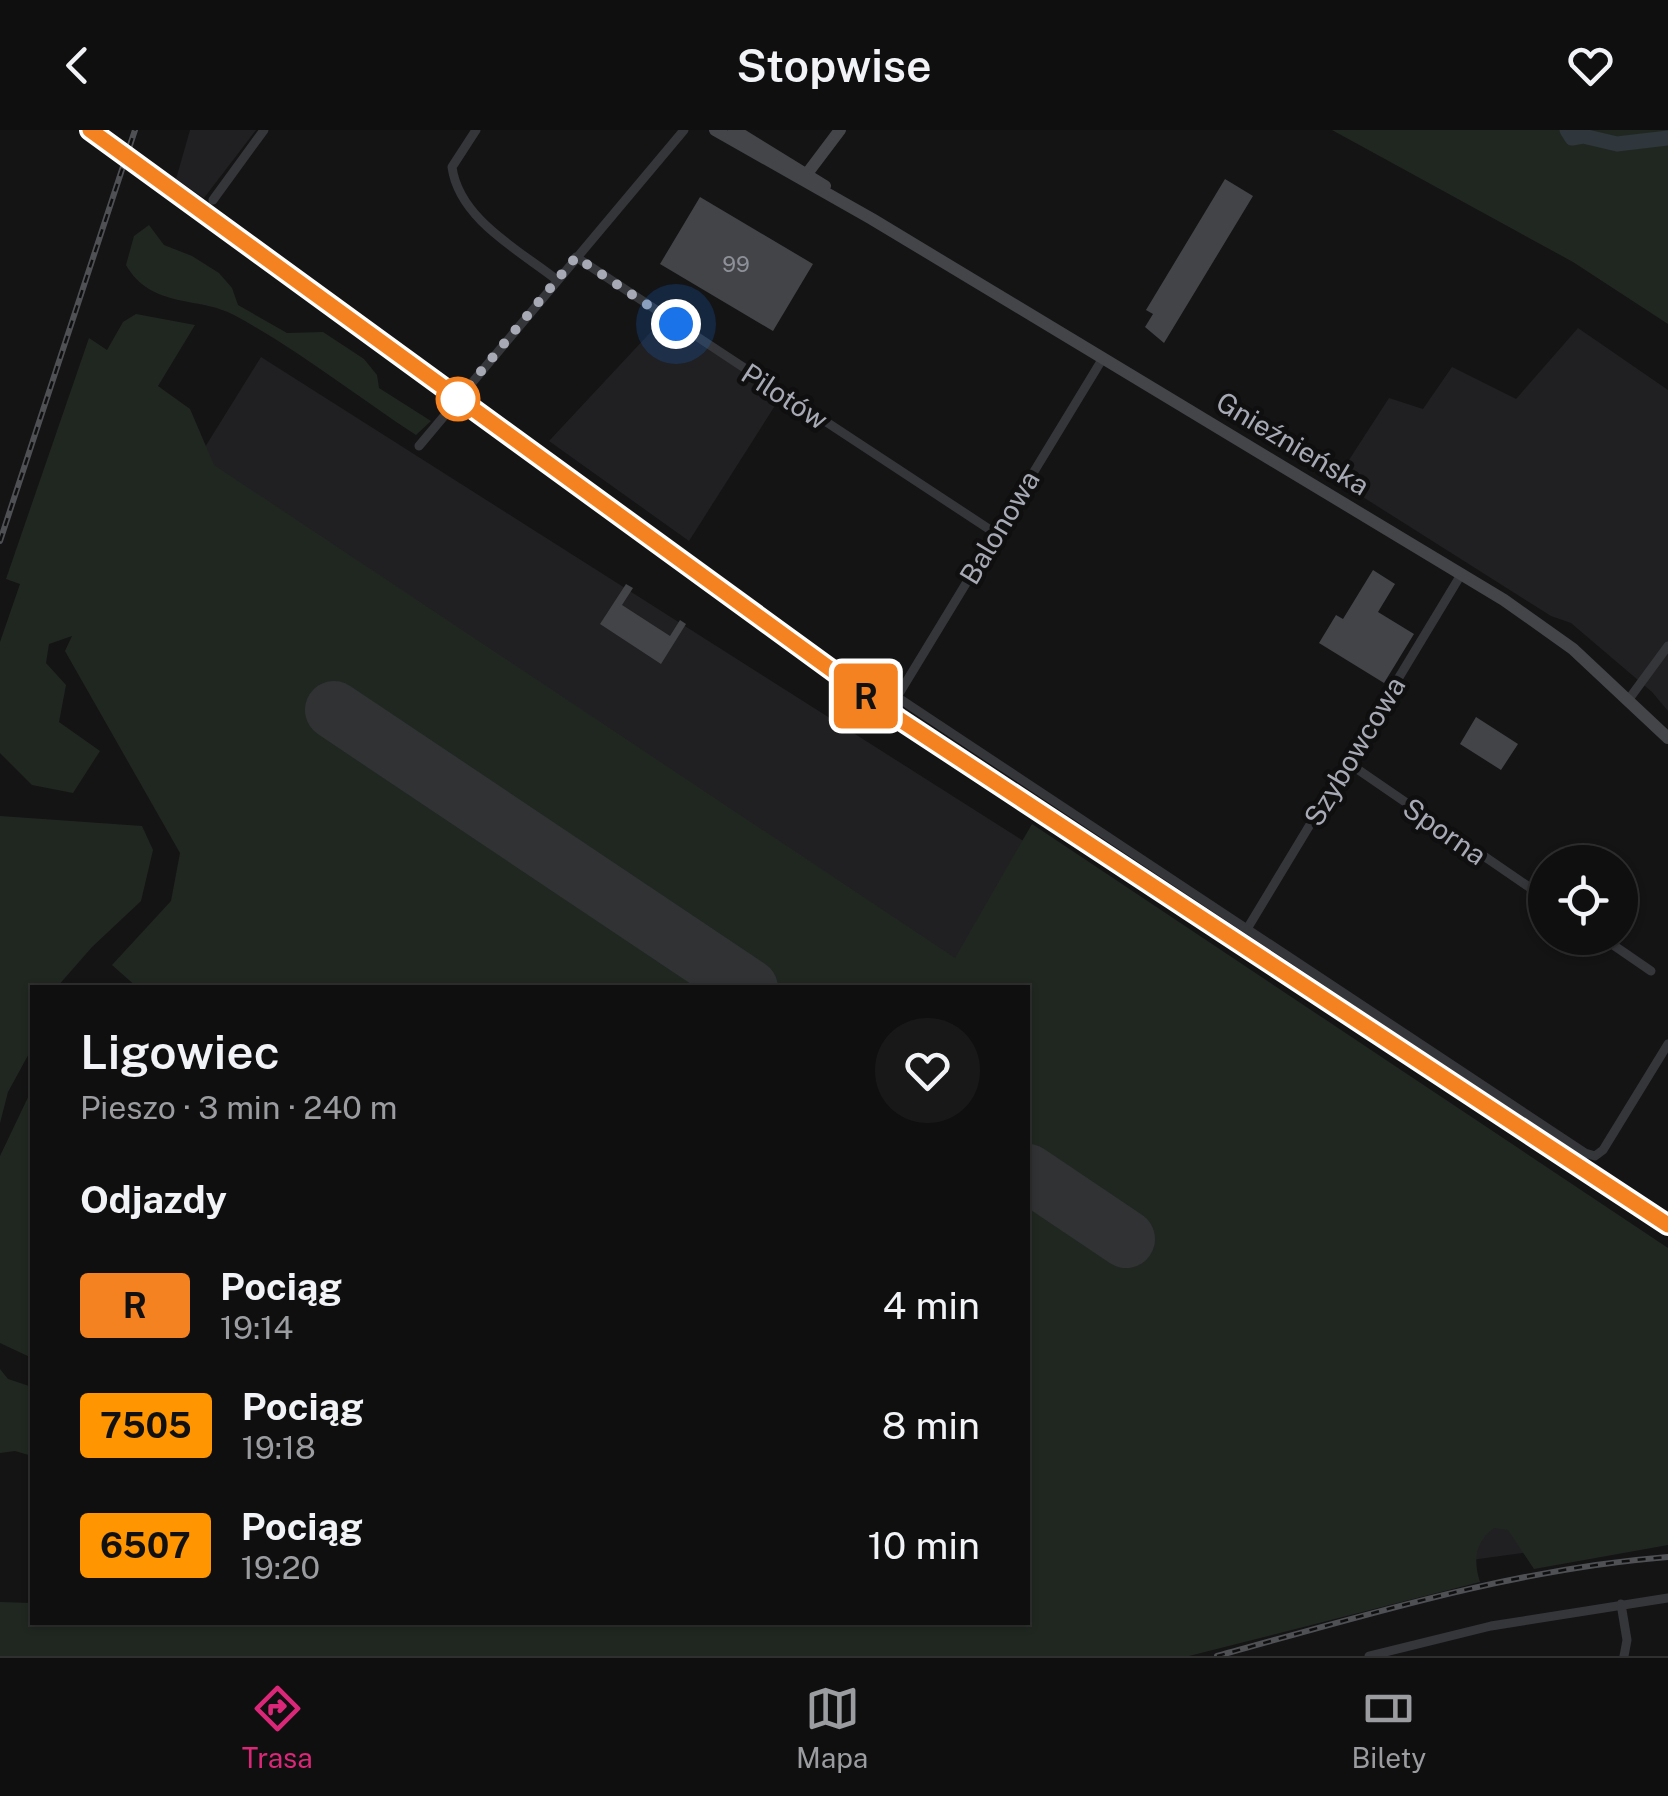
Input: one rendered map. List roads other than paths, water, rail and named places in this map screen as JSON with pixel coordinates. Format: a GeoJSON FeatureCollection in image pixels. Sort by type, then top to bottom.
{"type":"FeatureCollection","features":[{"type":"Feature","properties":{"kind":"main road","name":"Gnieźnieńska"},"geometry":{"type":"LineString","coordinates":[[715,130],[804,178],[1462,573],[1539,624],[1630,699],[1668,738]]}},
{"type":"Feature","properties":{"kind":"main road","name":"Gnieźnieńska"},"geometry":{"type":"LineString","coordinates":[[734,130],[804,178]]}},
{"type":"Feature","properties":{"kind":"main road"},"geometry":{"type":"LineString","coordinates":[[804,178],[840,130]]}},
{"type":"Feature","properties":{"kind":"street"},"geometry":{"type":"LineString","coordinates":[[213,200],[264,130]]}},
{"type":"Feature","properties":{"kind":"street"},"geometry":{"type":"LineString","coordinates":[[476,130],[452,168],[460,197],[557,280]]}},
{"type":"Feature","properties":{"kind":"street"},"geometry":{"type":"LineString","coordinates":[[418,446],[684,130]]}},
{"type":"Feature","properties":{"kind":"street","name":"Pilotów"},"geometry":{"type":"LineString","coordinates":[[576,257],[995,533]]}},
{"type":"Feature","properties":{"kind":"street","name":"Balonowa"},"geometry":{"type":"LineString","coordinates":[[1103,358],[897,697],[1247,929]]}},
{"type":"Feature","properties":{"kind":"street","name":"Szybowcowa"},"geometry":{"type":"LineString","coordinates":[[1247,929],[1462,573]]}},
{"type":"Feature","properties":{"kind":"street"},"geometry":{"type":"LineString","coordinates":[[1630,699],[1668,646]]}},
{"type":"Feature","properties":{"kind":"street","name":"Sporna"},"geometry":{"type":"LineString","coordinates":[[1347,762],[1528,886]]}},
{"type":"Feature","properties":{"kind":"street"},"geometry":{"type":"LineString","coordinates":[[1247,929],[1584,1153],[1595,1156],[1603,1150],[1668,1044]]}},
{"type":"Feature","properties":{"kind":"street"},"geometry":{"type":"LineString","coordinates":[[1628,955],[1651,971]]}},
{"type":"Feature","properties":{"kind":"street"},"geometry":{"type":"LineString","coordinates":[[1369,1656],[1491,1626],[1668,1598]]}},
{"type":"Feature","properties":{"kind":"street"},"geometry":{"type":"LineString","coordinates":[[1621,1604],[1628,1640],[1624,1656]]}},
{"type":"Feature","properties":{"kind":"waterway"},"geometry":{"type":"LineString","coordinates":[[1567,130],[1572,138],[1583,136],[1617,144],[1668,138]]}},
{"type":"Feature","properties":{"kind":"railway"},"geometry":{"type":"LineString","coordinates":[[90,130],[866,697],[1668,1225]]}},
{"type":"Feature","properties":{"kind":"railway"},"geometry":{"type":"LineString","coordinates":[[0,541],[135,130]]}},
{"type":"Feature","properties":{"kind":"railway"},"geometry":{"type":"LineString","coordinates":[[1217,1656],[1497,1583],[1668,1557]]}},
{"type":"Feature","properties":{"kind":"train","name":"R"},"geometry":{"type":"LineString","coordinates":[[90,130],[899,719],[1668,1225]]}}]}
